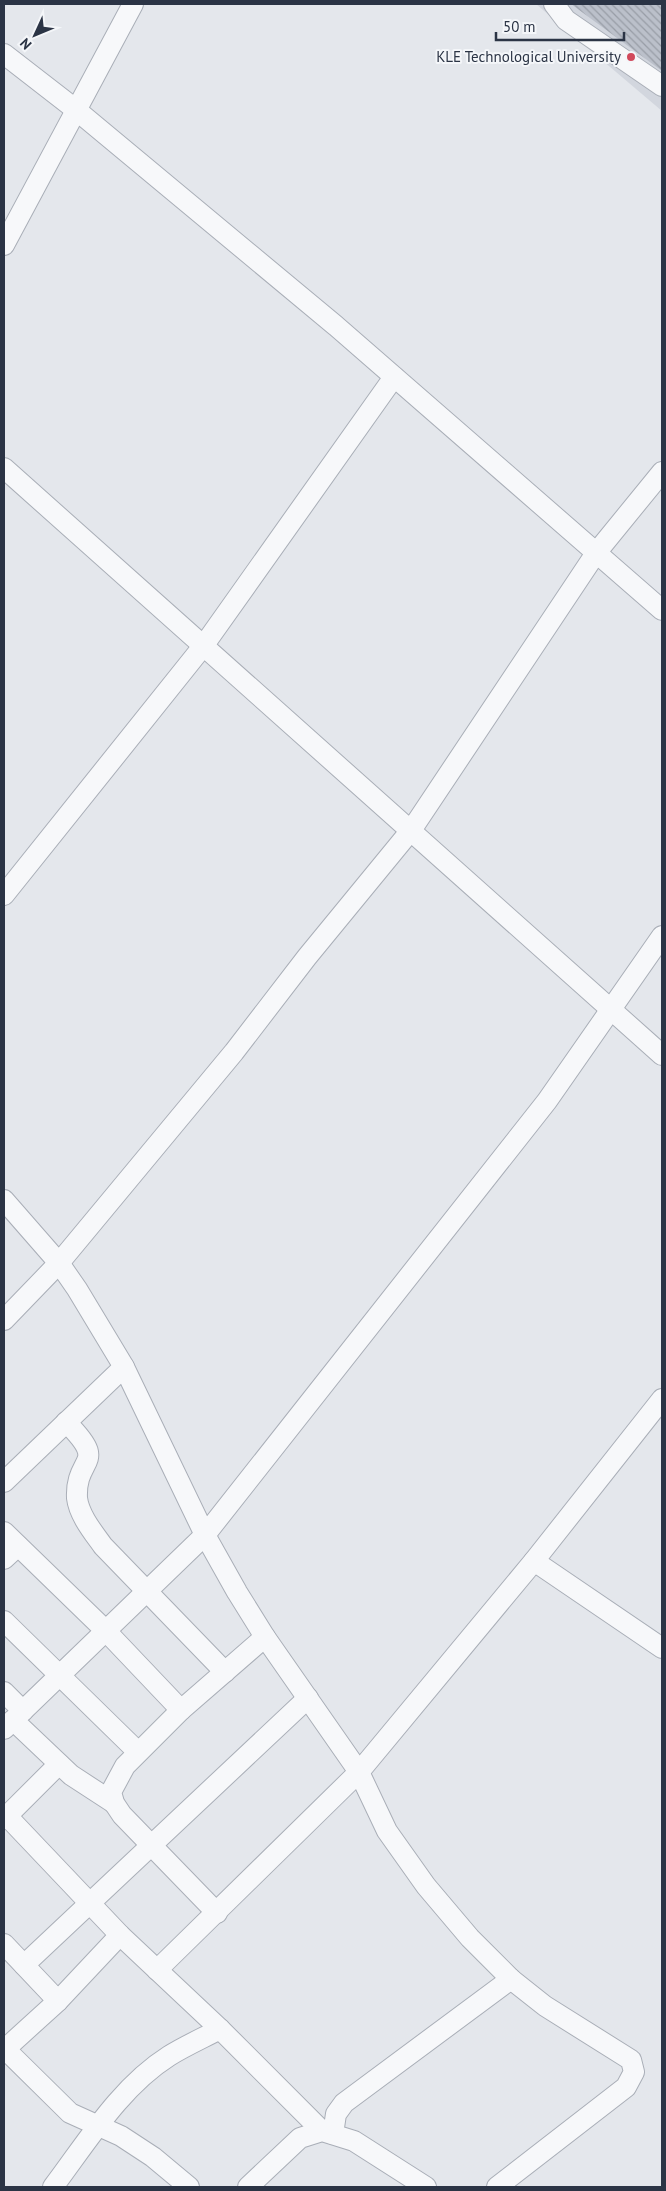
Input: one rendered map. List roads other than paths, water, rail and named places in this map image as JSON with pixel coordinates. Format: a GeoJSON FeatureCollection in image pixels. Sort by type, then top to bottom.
{"type":"FeatureCollection","features":[{"type":"Feature","properties":{"kind":"street"},"geometry":{"type":"LineString","coordinates":[[4,245],[74,109],[133,4]]}},
{"type":"Feature","properties":{"kind":"street"},"geometry":{"type":"LineString","coordinates":[[554,4],[566,20],[662,86]]}},
{"type":"Feature","properties":{"kind":"street"},"geometry":{"type":"LineString","coordinates":[[4,54],[74,109],[336,326],[662,610]]}},
{"type":"Feature","properties":{"kind":"street"},"geometry":{"type":"LineString","coordinates":[[4,895],[204,645],[394,377]]}},
{"type":"Feature","properties":{"kind":"street"},"geometry":{"type":"LineString","coordinates":[[4,468],[412,829],[662,1055]]}},
{"type":"Feature","properties":{"kind":"street"},"geometry":{"type":"LineString","coordinates":[[4,1320],[59,1263],[234,1052],[307,957],[412,829],[596,553],[662,472]]}},
{"type":"Feature","properties":{"kind":"street"},"geometry":{"type":"LineString","coordinates":[[13,1720],[205,1536],[547,1101],[662,936]]}},
{"type":"Feature","properties":{"kind":"street"},"geometry":{"type":"LineString","coordinates":[[4,1200],[59,1263],[124,1367],[205,1536],[265,1637],[359,1772],[388,1831],[426,1886],[470,1938],[511,1979],[545,2006],[631,2060],[634,2072],[626,2087],[610,2102],[538,2154],[497,2187]]}},
{"type":"Feature","properties":{"kind":"street"},"geometry":{"type":"LineString","coordinates":[[4,1482],[124,1367]]}},
{"type":"Feature","properties":{"kind":"street"},"geometry":{"type":"LineString","coordinates":[[157,1970],[359,1772],[534,1561],[662,1399]]}},
{"type":"Feature","properties":{"kind":"street"},"geometry":{"type":"LineString","coordinates":[[66,1422],[84,1440],[89,1450],[87,1463],[78,1484],[80,1510],[103,1546],[225,1672]]}},
{"type":"Feature","properties":{"kind":"street"},"geometry":{"type":"LineString","coordinates":[[9,1546],[105,1630],[181,1710]]}},
{"type":"Feature","properties":{"kind":"street"},"geometry":{"type":"LineString","coordinates":[[534,1561],[662,1648]]}},
{"type":"Feature","properties":{"kind":"street"},"geometry":{"type":"LineString","coordinates":[[4,1621],[138,1752]]}},
{"type":"Feature","properties":{"kind":"street"},"geometry":{"type":"LineString","coordinates":[[114,1803],[111,1792],[125,1766],[181,1710],[265,1637]]}},
{"type":"Feature","properties":{"kind":"street"},"geometry":{"type":"LineString","coordinates":[[4,1692],[13,1720],[86,1787],[114,1803],[151,1847],[217,1913]]}},
{"type":"Feature","properties":{"kind":"street"},"geometry":{"type":"LineString","coordinates":[[24,1965],[308,1698]]}},
{"type":"Feature","properties":{"kind":"street"},"geometry":{"type":"LineString","coordinates":[[59,1764],[6,1817],[120,1935],[328,2132],[354,2141],[426,2187]]}},
{"type":"Feature","properties":{"kind":"street"},"geometry":{"type":"LineString","coordinates":[[120,1935],[58,2000],[4,2050],[70,2113],[129,2141],[154,2157],[189,2187]]}},
{"type":"Feature","properties":{"kind":"street"},"geometry":{"type":"LineString","coordinates":[[4,1944],[58,2000]]}},
{"type":"Feature","properties":{"kind":"street"},"geometry":{"type":"LineString","coordinates":[[328,2132],[336,2114],[344,2103],[511,1979]]}},
{"type":"Feature","properties":{"kind":"street"},"geometry":{"type":"LineString","coordinates":[[53,2187],[124,2094],[143,2076],[168,2056],[220,2029]]}},
{"type":"Feature","properties":{"kind":"street"},"geometry":{"type":"LineString","coordinates":[[248,2187],[300,2138],[328,2132]]}},
{"type":"Feature","properties":{"kind":"place","name":"KLE Technological University"},"geometry":{"type":"Point","coordinates":[631,57]}}]}
